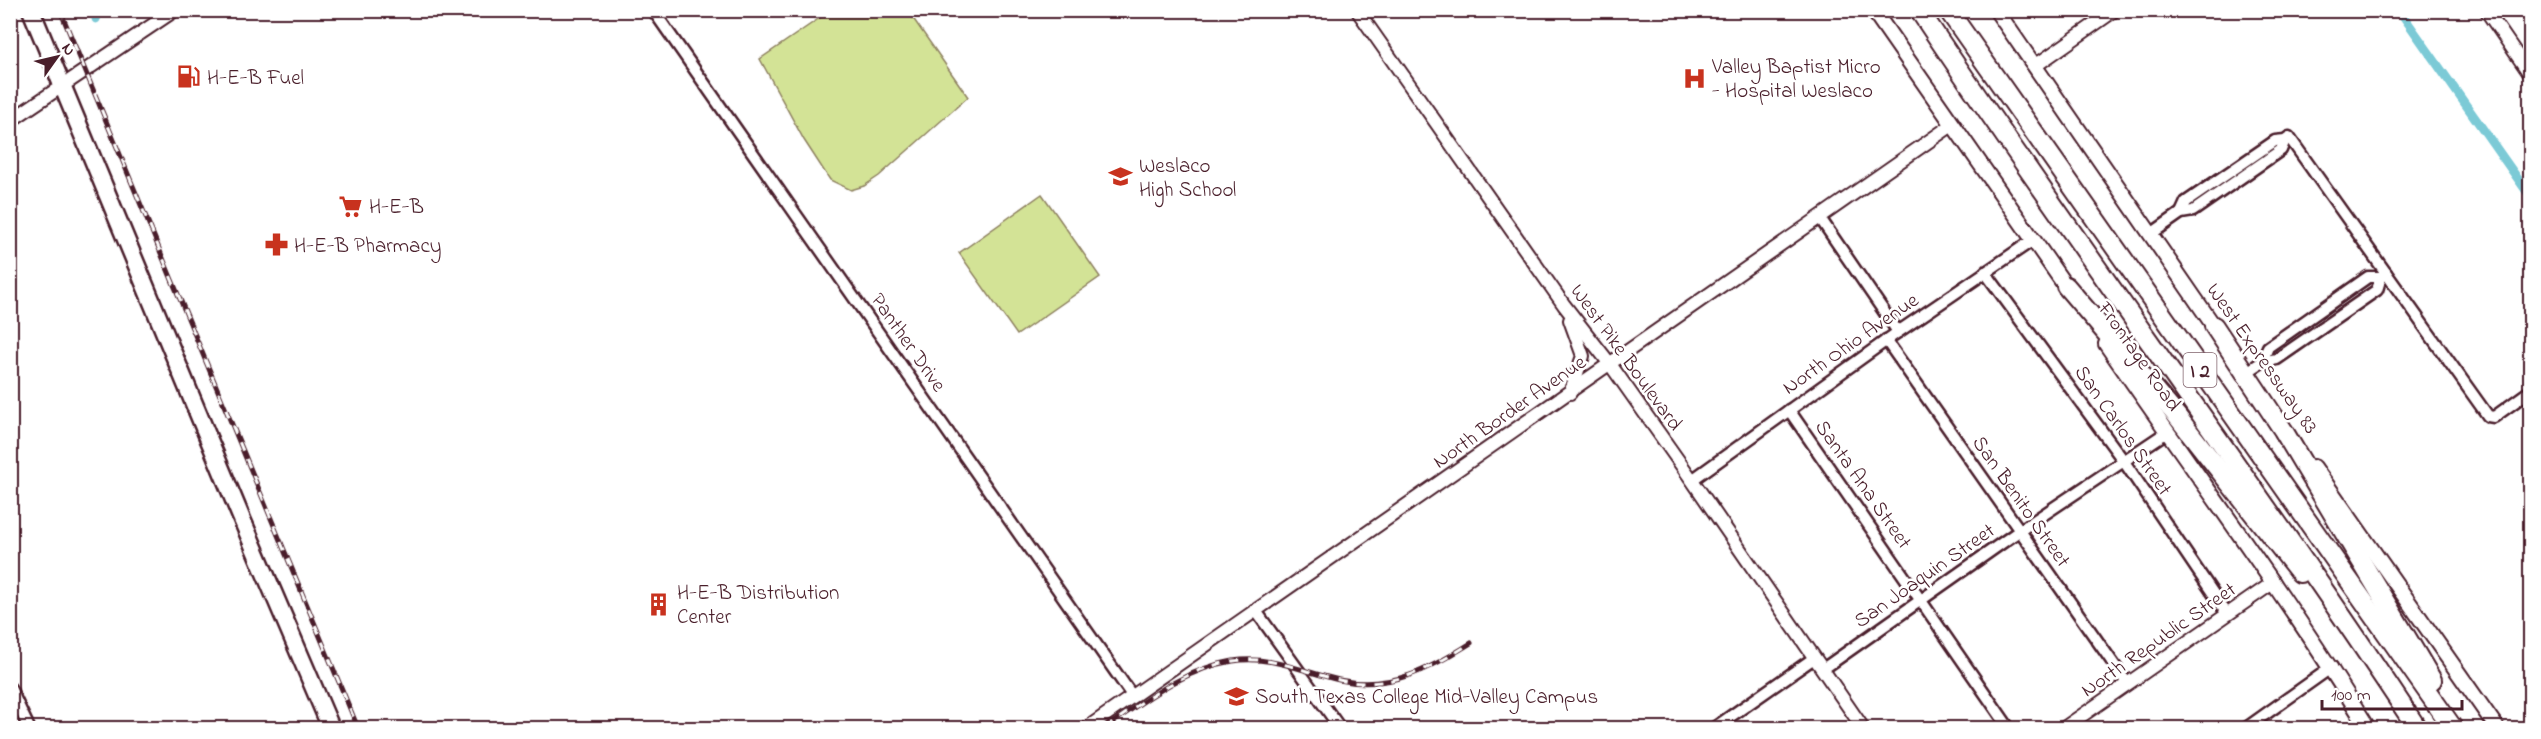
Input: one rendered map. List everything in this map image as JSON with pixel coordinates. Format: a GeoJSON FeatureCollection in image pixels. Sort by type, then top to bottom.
{"type":"FeatureCollection","features":[{"type":"Feature","properties":{"kind":"highway","name":"I 2"},"geometry":{"type":"LineString","coordinates":[[1919,10],[1989,114],[2365,649],[2417,729]]}},
{"type":"Feature","properties":{"kind":"highway","name":"I 2"},"geometry":{"type":"LineString","coordinates":[[1948,10],[2453,729]]}},
{"type":"Feature","properties":{"kind":"highway"},"geometry":{"type":"LineString","coordinates":[[2066,286],[2176,415],[2266,532],[2365,649]]}},
{"type":"Feature","properties":{"kind":"highway"},"geometry":{"type":"LineString","coordinates":[[2214,326],[2283,430],[2460,729]]}},
{"type":"Feature","properties":{"kind":"main road"},"geometry":{"type":"LineString","coordinates":[[31,10],[240,517],[331,729]]}},
{"type":"Feature","properties":{"kind":"main road","name":"Frontage Road"},"geometry":{"type":"LineString","coordinates":[[1873,10],[2166,432],[2274,582],[2332,667],[2368,729]]}},
{"type":"Feature","properties":{"kind":"main road","name":"West Expressway 83"},"geometry":{"type":"LineString","coordinates":[[1996,10],[2497,729]]}},
{"type":"Feature","properties":{"kind":"street"},"geometry":{"type":"LineString","coordinates":[[10,122],[175,10]]}},
{"type":"Feature","properties":{"kind":"street","name":"Panther Drive"},"geometry":{"type":"LineString","coordinates":[[654,10],[1133,697]]}},
{"type":"Feature","properties":{"kind":"street","name":"West Pike Boulevard"},"geometry":{"type":"LineString","coordinates":[[1357,10],[1564,305],[1610,364],[1692,480],[1863,729]]}},
{"type":"Feature","properties":{"kind":"street"},"geometry":{"type":"LineString","coordinates":[[2035,66],[2115,10]]}},
{"type":"Feature","properties":{"kind":"street"},"geometry":{"type":"LineString","coordinates":[[2486,10],[2528,66]]}},
{"type":"Feature","properties":{"kind":"street","name":"North Border Avenue"},"geometry":{"type":"LineString","coordinates":[[1087,729],[1952,125]]}},
{"type":"Feature","properties":{"kind":"street"},"geometry":{"type":"LineString","coordinates":[[2151,234],[2181,213],[2193,211],[2282,150],[2285,140],[2289,137],[2384,275],[2488,416],[2494,417],[2530,391]]}},
{"type":"Feature","properties":{"kind":"street"},"geometry":{"type":"LineString","coordinates":[[1820,218],[1898,332]]}},
{"type":"Feature","properties":{"kind":"street","name":"North Ohio Avenue"},"geometry":{"type":"LineString","coordinates":[[1692,480],[1886,340],[2033,240]]}},
{"type":"Feature","properties":{"kind":"street","name":"San Carlos Street"},"geometry":{"type":"LineString","coordinates":[[1985,272],[2123,460],[2227,614]]}},
{"type":"Feature","properties":{"kind":"street"},"geometry":{"type":"LineString","coordinates":[[2247,372],[2262,362],[2277,359],[2377,290],[2384,275]]}},
{"type":"Feature","properties":{"kind":"street"},"geometry":{"type":"LineString","coordinates":[[1564,305],[1584,356],[1569,394]]}},
{"type":"Feature","properties":{"kind":"street","name":"San Benito Street"},"geometry":{"type":"LineString","coordinates":[[1886,340],[2127,683]]}},
{"type":"Feature","properties":{"kind":"street","name":"Santa Ana Street"},"geometry":{"type":"LineString","coordinates":[[1789,410],[2009,729]]}},
{"type":"Feature","properties":{"kind":"street","name":"San Joaquin Street"},"geometry":{"type":"LineString","coordinates":[[1823,669],[2019,531],[2166,432]]}},
{"type":"Feature","properties":{"kind":"street","name":"North Republic Street"},"geometry":{"type":"LineString","coordinates":[[2064,729],[2274,582]]}},
{"type":"Feature","properties":{"kind":"street"},"geometry":{"type":"LineString","coordinates":[[1256,611],[1340,729]]}},
{"type":"Feature","properties":{"kind":"street"},"geometry":{"type":"LineString","coordinates":[[1714,729],[1814,658]]}},
{"type":"Feature","properties":{"kind":"street"},"geometry":{"type":"LineString","coordinates":[[2246,729],[2332,667]]}},
{"type":"Feature","properties":{"kind":"street"},"geometry":{"type":"LineString","coordinates":[[10,688],[29,729]]}},
{"type":"Feature","properties":{"kind":"green space"},"geometry":{"type":"Polygon","coordinates":[[[830,11],[908,11],[968,97],[879,176],[864,186],[851,190],[830,180],[804,140],[760,59],[830,11]]]}},
{"type":"Feature","properties":{"kind":"green space"},"geometry":{"type":"Polygon","coordinates":[[[1042,194],[1100,277],[1017,335],[959,253],[1042,194]]]}},
{"type":"Feature","properties":{"kind":"waterway"},"geometry":{"type":"LineString","coordinates":[[96,19],[99,10]]}},
{"type":"Feature","properties":{"kind":"waterway"},"geometry":{"type":"LineString","coordinates":[[2399,10],[2530,196]]}},
{"type":"Feature","properties":{"kind":"railway"},"geometry":{"type":"LineString","coordinates":[[60,10],[358,728]]}},
{"type":"Feature","properties":{"kind":"railway"},"geometry":{"type":"LineString","coordinates":[[1105,728],[1165,687],[1215,665],[1233,661],[1261,660],[1339,680],[1375,683],[1425,669],[1471,643]]}},
{"type":"Feature","properties":{"kind":"place","name":"H-E-B Fuel"},"geometry":{"type":"Point","coordinates":[189,77]}},
{"type":"Feature","properties":{"kind":"place","name":"Valley Baptist Micro - Hospital Weslaco"},"geometry":{"type":"Point","coordinates":[1694,78]}},
{"type":"Feature","properties":{"kind":"place","name":"Weslaco High School"},"geometry":{"type":"Point","coordinates":[1121,177]}},
{"type":"Feature","properties":{"kind":"place","name":"H-E-B"},"geometry":{"type":"Point","coordinates":[351,206]}},
{"type":"Feature","properties":{"kind":"place","name":"H-E-B Pharmacy"},"geometry":{"type":"Point","coordinates":[276,245]}},
{"type":"Feature","properties":{"kind":"place","name":"H-E-B Distribution Center"},"geometry":{"type":"Point","coordinates":[659,604]}},
{"type":"Feature","properties":{"kind":"place","name":"South Texas College Mid-Valley Campus"},"geometry":{"type":"Point","coordinates":[1237,696]}}]}
